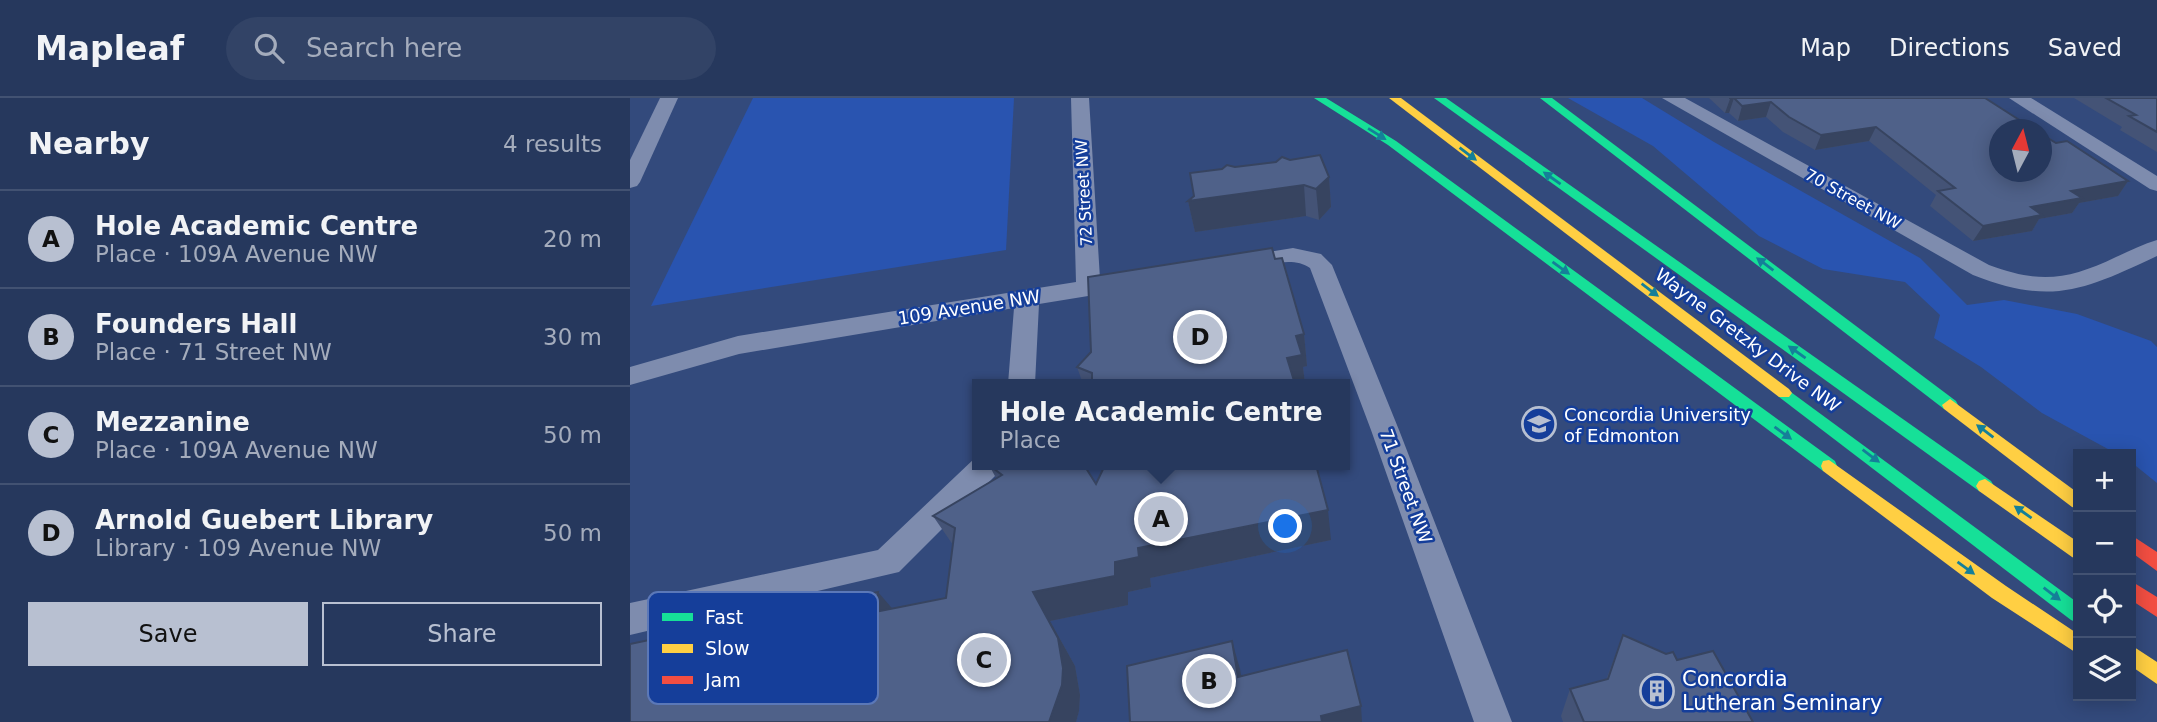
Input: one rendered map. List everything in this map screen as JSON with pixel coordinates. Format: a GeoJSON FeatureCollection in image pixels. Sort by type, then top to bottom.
{"type":"FeatureCollection","features":[{"type":"Feature","properties":{"kind":"main road"},"geometry":{"type":"LineString","coordinates":[[1319,98],[1392,143],[1998,592],[2073,642]]}},
{"type":"Feature","properties":{"kind":"main road","name":"Wayne Gretzky Drive NW"},"geometry":{"type":"LineString","coordinates":[[1394,98],[2073,610]]}},
{"type":"Feature","properties":{"kind":"main road","name":"Wayne Gretzky Drive NW"},"geometry":{"type":"LineString","coordinates":[[1439,98],[2073,548]]}},
{"type":"Feature","properties":{"kind":"main road"},"geometry":{"type":"LineString","coordinates":[[1545,98],[2073,498]]}},
{"type":"Feature","properties":{"kind":"main road"},"geometry":{"type":"LineString","coordinates":[[2136,546],[2157,563]]}},
{"type":"Feature","properties":{"kind":"main road"},"geometry":{"type":"LineString","coordinates":[[2136,593],[2157,608]]}},
{"type":"Feature","properties":{"kind":"main road"},"geometry":{"type":"LineString","coordinates":[[2136,658],[2157,674]]}},
{"type":"Feature","properties":{"kind":"street"},"geometry":{"type":"LineString","coordinates":[[630,182],[669,98]]}},
{"type":"Feature","properties":{"kind":"street","name":"72 Street NW"},"geometry":{"type":"LineString","coordinates":[[1080,98],[1088,288]]}},
{"type":"Feature","properties":{"kind":"street","name":"70 Street NW"},"geometry":{"type":"LineString","coordinates":[[1671,98],[1981,270],[2016,282],[2041,286],[2077,282],[2157,247]]}},
{"type":"Feature","properties":{"kind":"street"},"geometry":{"type":"LineString","coordinates":[[2018,98],[2157,184]]}},
{"type":"Feature","properties":{"kind":"street"},"geometry":{"type":"LineString","coordinates":[[630,131],[653,131]]}},
{"type":"Feature","properties":{"kind":"street","name":"71 Street NW"},"geometry":{"type":"LineString","coordinates":[[1221,267],[1295,255],[1310,257],[1320,265],[1385,430],[1493,722]]}},
{"type":"Feature","properties":{"kind":"street","name":"109 Avenue NW"},"geometry":{"type":"LineString","coordinates":[[630,376],[737,345],[1142,280]]}},
{"type":"Feature","properties":{"kind":"street"},"geometry":{"type":"LineString","coordinates":[[1022,379],[1027,298]]}},
{"type":"Feature","properties":{"kind":"street"},"geometry":{"type":"LineString","coordinates":[[749,592],[887,562],[982,470]]}},
{"type":"Feature","properties":{"kind":"street"},"geometry":{"type":"LineString","coordinates":[[630,618],[648,614]]}},
{"type":"Feature","properties":{"kind":"shaded area"},"geometry":{"type":"Polygon","coordinates":[[[753,98],[1014,98],[1006,250],[651,306],[753,98]]]}},
{"type":"Feature","properties":{"kind":"shaded area"},"geometry":{"type":"Polygon","coordinates":[[[1568,98],[1642,98],[1714,142],[1920,258],[1967,305],[2004,300],[2077,314],[2151,341],[2157,347],[2157,483],[2136,466],[2136,449],[2108,449],[2042,413],[1981,367],[1934,338],[1940,315],[1905,282],[1823,269],[1759,236],[1653,146],[1568,98]]]}},
{"type":"Feature","properties":{"kind":"building"},"geometry":{"type":"Polygon","coordinates":[[[1734,98],[1985,98],[2018,119],[1989,119],[1989,182],[2052,182],[2052,141],[2056,143],[2067,141],[2128,181],[2071,191],[2082,198],[2031,207],[2042,215],[1983,226],[1938,191],[1955,188],[1876,127],[1821,135],[1789,117],[1771,102],[1742,106],[1734,98]]]}},
{"type":"Feature","properties":{"kind":"building"},"geometry":{"type":"Polygon","coordinates":[[[2106,98],[2157,98],[2157,132],[2129,116],[2136,115],[2106,98]]]}},
{"type":"Feature","properties":{"kind":"building"},"geometry":{"type":"Polygon","coordinates":[[[1320,155],[1329,177],[1316,189],[1304,185],[1188,201],[1194,196],[1190,173],[1222,169],[1227,165],[1235,167],[1276,162],[1282,157],[1290,160],[1320,155]]]}},
{"type":"Feature","properties":{"kind":"building"},"geometry":{"type":"Polygon","coordinates":[[[1272,248],[1275,259],[1282,258],[1304,334],[1296,336],[1302,355],[1287,358],[1293,379],[1092,379],[1092,373],[1077,367],[1091,352],[1088,277],[1272,248]]]}},
{"type":"Feature","properties":{"kind":"building"},"geometry":{"type":"Polygon","coordinates":[[[996,470],[1087,470],[1096,484],[1103,470],[1317,470],[1328,510],[1138,548],[1139,557],[1115,562],[1115,576],[1033,592],[1058,638],[1063,668],[1062,685],[1049,722],[630,722],[630,644],[648,640],[648,704],[878,704],[878,611],[946,598],[955,528],[933,516],[1002,475],[996,470]]]}},
{"type":"Feature","properties":{"kind":"building"},"geometry":{"type":"Polygon","coordinates":[[[1623,635],[1666,654],[1673,652],[1677,660],[1713,651],[1753,722],[1584,722],[1570,689],[1608,679],[1623,635]]]}},
{"type":"Feature","properties":{"kind":"building"},"geometry":{"type":"Polygon","coordinates":[[[1232,641],[1238,677],[1347,650],[1361,706],[1321,716],[1322,722],[1130,722],[1127,666],[1232,641]]]}},
{"type":"Feature","properties":{"kind":"traffic: fast"},"geometry":{"type":"LineString","coordinates":[[1319,98],[1392,143],[1829,466]]}},
{"type":"Feature","properties":{"kind":"traffic: fast"},"geometry":{"type":"LineString","coordinates":[[1439,98],[1985,486]]}},
{"type":"Feature","properties":{"kind":"traffic: fast"},"geometry":{"type":"LineString","coordinates":[[1545,98],[1950,405]]}},
{"type":"Feature","properties":{"kind":"traffic: fast"},"geometry":{"type":"LineString","coordinates":[[1784,393],[2073,610]]}},
{"type":"Feature","properties":{"kind":"traffic: slow"},"geometry":{"type":"LineString","coordinates":[[1394,98],[1784,393]]}},
{"type":"Feature","properties":{"kind":"traffic: slow"},"geometry":{"type":"LineString","coordinates":[[1950,405],[2073,498]]}},
{"type":"Feature","properties":{"kind":"traffic: slow"},"geometry":{"type":"LineString","coordinates":[[1829,466],[1999,592],[2073,642]]}},
{"type":"Feature","properties":{"kind":"traffic: slow"},"geometry":{"type":"LineString","coordinates":[[1985,486],[2073,548]]}},
{"type":"Feature","properties":{"kind":"traffic: slow"},"geometry":{"type":"LineString","coordinates":[[2136,658],[2157,674]]}},
{"type":"Feature","properties":{"kind":"traffic: jam"},"geometry":{"type":"LineString","coordinates":[[2136,546],[2157,563]]}},
{"type":"Feature","properties":{"kind":"traffic: jam"},"geometry":{"type":"LineString","coordinates":[[2136,593],[2157,608]]}},
{"type":"Feature","properties":{"kind":"place","name":"Arnold Guebert Library"},"geometry":{"type":"Point","coordinates":[1200,337]}},
{"type":"Feature","properties":{"kind":"place","name":"Concordia University of Edmonton"},"geometry":{"type":"Point","coordinates":[1539,424]}},
{"type":"Feature","properties":{"kind":"place","name":"Hole Academic Centre"},"geometry":{"type":"Point","coordinates":[1161,519]}},
{"type":"Feature","properties":{"kind":"place","name":"Mezzanine"},"geometry":{"type":"Point","coordinates":[984,660]}},
{"type":"Feature","properties":{"kind":"place","name":"Founders Hall"},"geometry":{"type":"Point","coordinates":[1209,681]}},
{"type":"Feature","properties":{"kind":"place","name":"Concordia Lutheran Seminary"},"geometry":{"type":"Point","coordinates":[1657,691]}}]}
